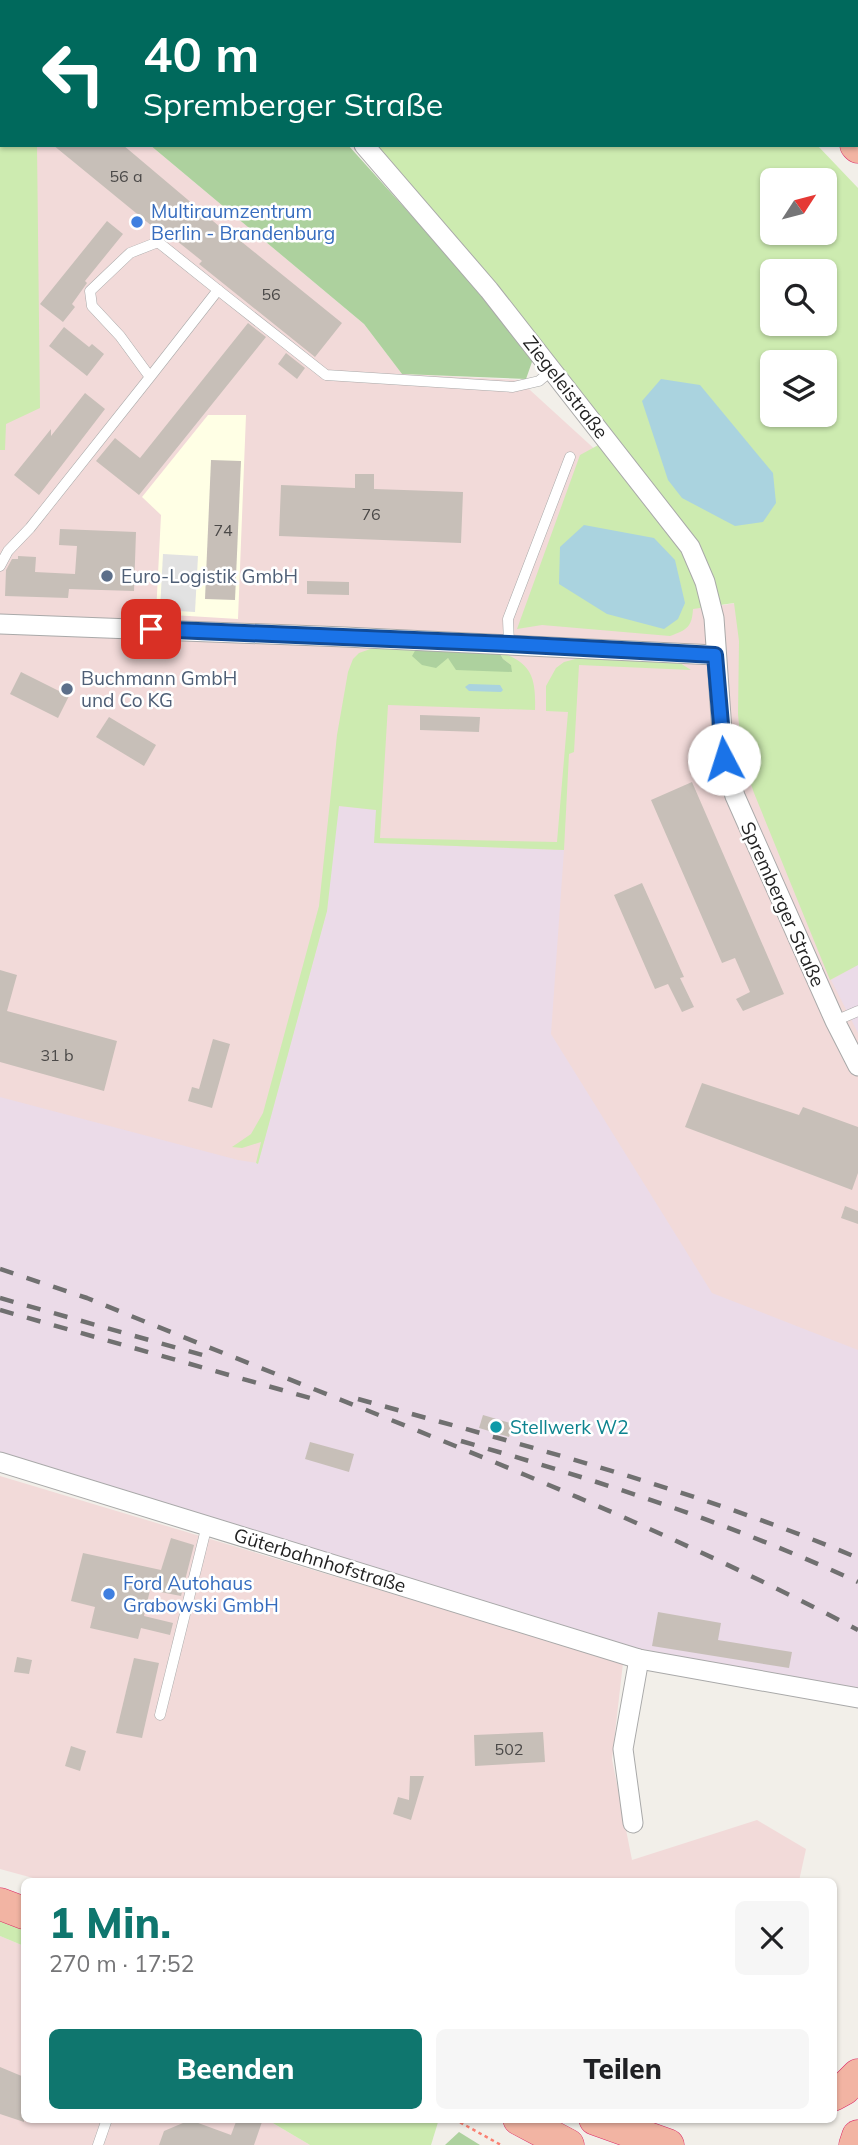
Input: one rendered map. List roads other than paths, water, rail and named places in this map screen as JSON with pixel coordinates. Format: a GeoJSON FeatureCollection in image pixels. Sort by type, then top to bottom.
{"type":"FeatureCollection","features":[{"type":"Feature","properties":{"kind":"highway"},"geometry":{"type":"LineString","coordinates":[[0,1904],[21,1912]]}},
{"type":"Feature","properties":{"kind":"highway"},"geometry":{"type":"LineString","coordinates":[[837,2092],[858,2075]]}},
{"type":"Feature","properties":{"kind":"highway"},"geometry":{"type":"LineString","coordinates":[[527,2123],[568,2145]]}},
{"type":"Feature","properties":{"kind":"highway"},"geometry":{"type":"LineString","coordinates":[[606,2123],[668,2145]]}},
{"type":"Feature","properties":{"kind":"highway"},"geometry":{"type":"LineString","coordinates":[[855,2145],[858,2136]]}},
{"type":"Feature","properties":{"kind":"street","name":"Ziegeleistraße"},"geometry":{"type":"LineString","coordinates":[[366,147],[489,290],[690,547],[705,582],[715,618],[715,655]]}},
{"type":"Feature","properties":{"kind":"street"},"geometry":{"type":"LineString","coordinates":[[0,624],[715,655]]}},
{"type":"Feature","properties":{"kind":"street","name":"Spremberger Straße"},"geometry":{"type":"LineString","coordinates":[[715,655],[724,759],[735,796],[835,1021],[858,1066]]}},
{"type":"Feature","properties":{"kind":"street","name":"Güterbahnhofstraße"},"geometry":{"type":"LineString","coordinates":[[0,1462],[639,1659],[858,1698]]}},
{"type":"Feature","properties":{"kind":"street"},"geometry":{"type":"LineString","coordinates":[[633,1823],[623,1749],[639,1659]]}},
{"type":"Feature","properties":{"kind":"lane"},"geometry":{"type":"LineString","coordinates":[[150,377],[120,336],[92,306],[90,291],[130,253],[158,242],[326,375],[513,387],[538,381],[552,370]]}},
{"type":"Feature","properties":{"kind":"lane"},"geometry":{"type":"LineString","coordinates":[[0,566],[8,551],[37,520],[218,290]]}},
{"type":"Feature","properties":{"kind":"lane"},"geometry":{"type":"LineString","coordinates":[[509,644],[508,620],[570,457]]}},
{"type":"Feature","properties":{"kind":"lane"},"geometry":{"type":"LineString","coordinates":[[835,1021],[858,1011]]}},
{"type":"Feature","properties":{"kind":"lane"},"geometry":{"type":"LineString","coordinates":[[160,1715],[207,1525]]}},
{"type":"Feature","properties":{"kind":"lane"},"geometry":{"type":"LineString","coordinates":[[98,2145],[106,2123]]}},
{"type":"Feature","properties":{"kind":"water"},"geometry":{"type":"Polygon","coordinates":[[[661,379],[700,385],[773,473],[776,503],[763,522],[735,526],[682,498],[668,480],[642,401],[661,379]]]}},
{"type":"Feature","properties":{"kind":"water"},"geometry":{"type":"Polygon","coordinates":[[[584,525],[654,538],[675,560],[685,603],[678,619],[664,629],[607,614],[559,584],[560,547],[584,525]]]}},
{"type":"Feature","properties":{"kind":"water"},"geometry":{"type":"Polygon","coordinates":[[[469,684],[500,685],[503,690],[469,691],[465,687],[469,684]]]}},
{"type":"Feature","properties":{"kind":"railway"},"geometry":{"type":"LineString","coordinates":[[0,1269],[87,1298],[573,1495],[764,1582],[858,1630]]}},
{"type":"Feature","properties":{"kind":"railway"},"geometry":{"type":"LineString","coordinates":[[0,1298],[213,1358]]}},
{"type":"Feature","properties":{"kind":"railway"},"geometry":{"type":"LineString","coordinates":[[0,1310],[310,1398]]}},
{"type":"Feature","properties":{"kind":"railway"},"geometry":{"type":"LineString","coordinates":[[358,1399],[673,1490],[858,1558]]}},
{"type":"Feature","properties":{"kind":"railway"},"geometry":{"type":"LineString","coordinates":[[461,1441],[663,1504],[858,1582]]}},
{"type":"Feature","properties":{"kind":"place","name":"Multiraumzentrum Berlin - Brandenburg"},"geometry":{"type":"Point","coordinates":[137,222]}},
{"type":"Feature","properties":{"kind":"place","name":"Euro-Logistik GmbH"},"geometry":{"type":"Point","coordinates":[107,576]}},
{"type":"Feature","properties":{"kind":"place","name":"Buchmann GmbH und Co KG"},"geometry":{"type":"Point","coordinates":[67,689]}},
{"type":"Feature","properties":{"kind":"place","name":"Stellwerk W2"},"geometry":{"type":"Point","coordinates":[496,1427]}},
{"type":"Feature","properties":{"kind":"place","name":"Ford Autohaus Grabowski GmbH"},"geometry":{"type":"Point","coordinates":[109,1594]}}]}
